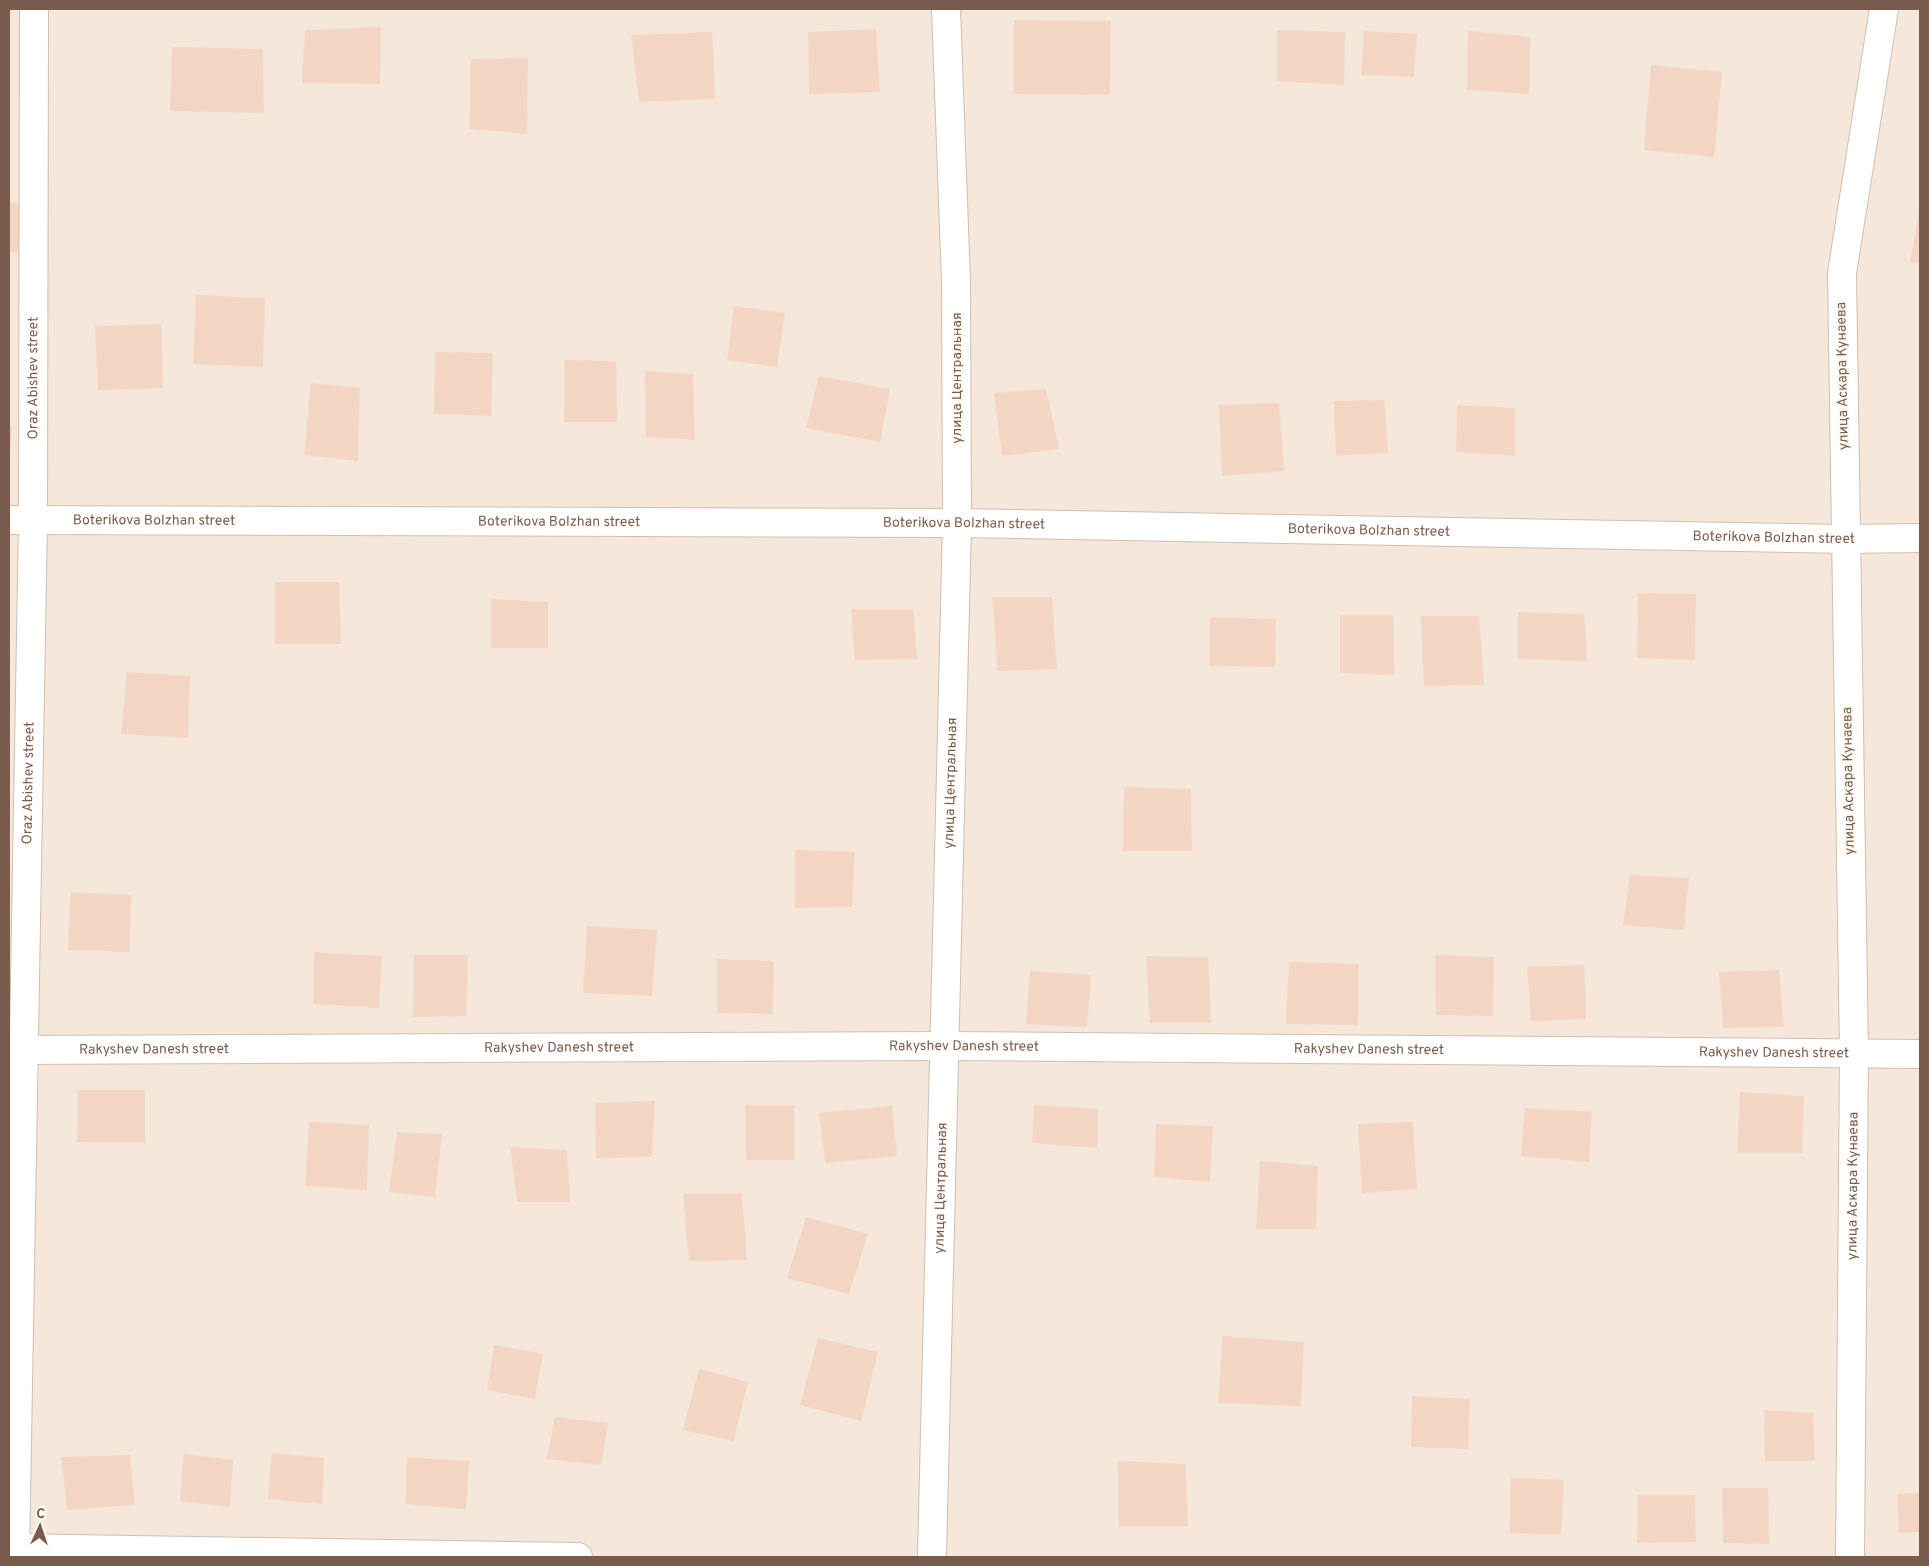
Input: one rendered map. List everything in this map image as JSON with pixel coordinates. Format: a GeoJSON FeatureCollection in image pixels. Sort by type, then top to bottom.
{"type":"FeatureCollection","features":[{"type":"Feature","properties":{"kind":"street","name":"Oraz Abishev street"},"geometry":{"type":"LineString","coordinates":[[13,1551],[21,520],[34,9]]}},
{"type":"Feature","properties":{"kind":"street","name":"улица Центральная"},"geometry":{"type":"LineString","coordinates":[[932,1557],[957,523],[956,282],[946,9]]}},
{"type":"Feature","properties":{"kind":"street","name":"улица Аскара Кунаева"},"geometry":{"type":"LineString","coordinates":[[1850,1557],[1854,1053],[1842,273],[1884,9]]}},
{"type":"Feature","properties":{"kind":"street","name":"Boterikova Bolzhan street"},"geometry":{"type":"LineString","coordinates":[[21,520],[957,523],[1845,539],[1920,538]]}},
{"type":"Feature","properties":{"kind":"street","name":"Rakyshev Danesh street"},"geometry":{"type":"LineString","coordinates":[[17,1050],[944,1046],[1920,1054]]}},
{"type":"Feature","properties":{"kind":"street"},"geometry":{"type":"LineString","coordinates":[[13,1551],[578,1557]]}},
{"type":"Feature","properties":{"kind":"shaded area"},"geometry":{"type":"Polygon","coordinates":[[[9,9],[1920,9],[1920,1557],[9,1557],[9,9]]]}},
{"type":"Feature","properties":{"kind":"building"},"geometry":{"type":"Polygon","coordinates":[[[1014,20],[1111,21],[1110,95],[1014,94],[1014,20]]]}},
{"type":"Feature","properties":{"kind":"building"},"geometry":{"type":"Polygon","coordinates":[[[381,27],[380,84],[302,83],[305,30],[381,27]]]}},
{"type":"Feature","properties":{"kind":"building"},"geometry":{"type":"Polygon","coordinates":[[[876,29],[880,92],[809,94],[808,32],[876,29]]]}},
{"type":"Feature","properties":{"kind":"building"},"geometry":{"type":"Polygon","coordinates":[[[1277,30],[1345,32],[1344,85],[1277,81],[1277,30]]]}},
{"type":"Feature","properties":{"kind":"building"},"geometry":{"type":"Polygon","coordinates":[[[1364,31],[1417,34],[1414,77],[1361,75],[1364,31]]]}},
{"type":"Feature","properties":{"kind":"building"},"geometry":{"type":"Polygon","coordinates":[[[1468,31],[1530,37],[1529,94],[1467,90],[1468,31]]]}},
{"type":"Feature","properties":{"kind":"building"},"geometry":{"type":"Polygon","coordinates":[[[712,32],[715,99],[639,102],[631,35],[712,32]]]}},
{"type":"Feature","properties":{"kind":"building"},"geometry":{"type":"Polygon","coordinates":[[[172,47],[263,49],[264,113],[170,111],[172,47]]]}},
{"type":"Feature","properties":{"kind":"building"},"geometry":{"type":"Polygon","coordinates":[[[528,58],[527,134],[470,129],[471,59],[528,58]]]}},
{"type":"Feature","properties":{"kind":"building"},"geometry":{"type":"Polygon","coordinates":[[[1651,65],[1722,72],[1714,157],[1644,150],[1651,65]]]}},
{"type":"Feature","properties":{"kind":"building"},"geometry":{"type":"Polygon","coordinates":[[[9,202],[26,205],[17,253],[9,251],[9,202]]]}},
{"type":"Feature","properties":{"kind":"building"},"geometry":{"type":"Polygon","coordinates":[[[1920,213],[1920,263],[1910,262],[1920,213]]]}},
{"type":"Feature","properties":{"kind":"building"},"geometry":{"type":"Polygon","coordinates":[[[196,295],[265,298],[263,367],[193,364],[196,295]]]}},
{"type":"Feature","properties":{"kind":"building"},"geometry":{"type":"Polygon","coordinates":[[[734,306],[785,313],[777,367],[727,360],[734,306]]]}},
{"type":"Feature","properties":{"kind":"building"},"geometry":{"type":"Polygon","coordinates":[[[161,324],[163,388],[98,390],[95,326],[161,324]]]}},
{"type":"Feature","properties":{"kind":"building"},"geometry":{"type":"Polygon","coordinates":[[[435,352],[493,353],[491,416],[434,414],[435,352]]]}},
{"type":"Feature","properties":{"kind":"building"},"geometry":{"type":"Polygon","coordinates":[[[565,360],[616,361],[617,422],[564,422],[565,360]]]}},
{"type":"Feature","properties":{"kind":"building"},"geometry":{"type":"Polygon","coordinates":[[[645,371],[693,374],[695,440],[646,437],[645,371]]]}},
{"type":"Feature","properties":{"kind":"building"},"geometry":{"type":"Polygon","coordinates":[[[819,376],[890,389],[880,442],[806,428],[819,376]]]}},
{"type":"Feature","properties":{"kind":"building"},"geometry":{"type":"Polygon","coordinates":[[[311,383],[360,388],[358,461],[304,455],[311,383]]]}},
{"type":"Feature","properties":{"kind":"building"},"geometry":{"type":"Polygon","coordinates":[[[1046,389],[1059,449],[1002,456],[994,393],[1046,389]]]}},
{"type":"Feature","properties":{"kind":"building"},"geometry":{"type":"Polygon","coordinates":[[[1384,400],[1388,453],[1336,456],[1334,401],[1384,400]]]}},
{"type":"Feature","properties":{"kind":"building"},"geometry":{"type":"Polygon","coordinates":[[[1279,403],[1284,471],[1222,476],[1219,405],[1279,403]]]}},
{"type":"Feature","properties":{"kind":"building"},"geometry":{"type":"Polygon","coordinates":[[[1457,405],[1515,408],[1515,456],[1456,452],[1457,405]]]}},
{"type":"Feature","properties":{"kind":"building"},"geometry":{"type":"Polygon","coordinates":[[[9,426],[12,426],[10,455],[9,455],[9,426]]]}},
{"type":"Feature","properties":{"kind":"building"},"geometry":{"type":"Polygon","coordinates":[[[275,582],[339,582],[341,644],[275,644],[275,582]]]}},
{"type":"Feature","properties":{"kind":"building"},"geometry":{"type":"Polygon","coordinates":[[[1638,593],[1696,594],[1695,660],[1637,658],[1638,593]]]}},
{"type":"Feature","properties":{"kind":"building"},"geometry":{"type":"Polygon","coordinates":[[[992,597],[1052,597],[1057,669],[998,671],[992,597]]]}},
{"type":"Feature","properties":{"kind":"building"},"geometry":{"type":"Polygon","coordinates":[[[491,599],[548,602],[548,648],[491,648],[491,599]]]}},
{"type":"Feature","properties":{"kind":"building"},"geometry":{"type":"Polygon","coordinates":[[[851,609],[913,609],[917,659],[855,660],[851,609]]]}},
{"type":"Feature","properties":{"kind":"building"},"geometry":{"type":"Polygon","coordinates":[[[1518,612],[1584,614],[1587,661],[1518,659],[1518,612]]]}},
{"type":"Feature","properties":{"kind":"building"},"geometry":{"type":"Polygon","coordinates":[[[1340,615],[1393,615],[1394,675],[1340,673],[1340,615]]]}},
{"type":"Feature","properties":{"kind":"building"},"geometry":{"type":"Polygon","coordinates":[[[1421,616],[1479,616],[1484,685],[1424,686],[1421,616]]]}},
{"type":"Feature","properties":{"kind":"building"},"geometry":{"type":"Polygon","coordinates":[[[1210,617],[1276,619],[1275,667],[1209,666],[1210,617]]]}},
{"type":"Feature","properties":{"kind":"building"},"geometry":{"type":"Polygon","coordinates":[[[127,672],[190,676],[188,738],[121,734],[127,672]]]}},
{"type":"Feature","properties":{"kind":"building"},"geometry":{"type":"Polygon","coordinates":[[[1124,787],[1191,789],[1192,851],[1123,851],[1124,787]]]}},
{"type":"Feature","properties":{"kind":"building"},"geometry":{"type":"Polygon","coordinates":[[[795,850],[855,852],[852,907],[795,908],[795,850]]]}},
{"type":"Feature","properties":{"kind":"building"},"geometry":{"type":"Polygon","coordinates":[[[1630,875],[1689,878],[1684,930],[1623,925],[1630,875]]]}},
{"type":"Feature","properties":{"kind":"building"},"geometry":{"type":"Polygon","coordinates":[[[71,892],[131,895],[129,952],[68,950],[71,892]]]}},
{"type":"Feature","properties":{"kind":"building"},"geometry":{"type":"Polygon","coordinates":[[[587,926],[657,930],[652,996],[583,993],[587,926]]]}},
{"type":"Feature","properties":{"kind":"building"},"geometry":{"type":"Polygon","coordinates":[[[314,952],[382,956],[379,1008],[313,1004],[314,952]]]}},
{"type":"Feature","properties":{"kind":"building"},"geometry":{"type":"Polygon","coordinates":[[[414,955],[468,955],[466,1016],[413,1017],[414,955]]]}},
{"type":"Feature","properties":{"kind":"building"},"geometry":{"type":"Polygon","coordinates":[[[1435,955],[1494,957],[1493,1016],[1436,1015],[1435,955]]]}},
{"type":"Feature","properties":{"kind":"building"},"geometry":{"type":"Polygon","coordinates":[[[1146,956],[1208,957],[1211,1023],[1150,1023],[1146,956]]]}},
{"type":"Feature","properties":{"kind":"building"},"geometry":{"type":"Polygon","coordinates":[[[717,959],[774,961],[773,1014],[717,1013],[717,959]]]}},
{"type":"Feature","properties":{"kind":"building"},"geometry":{"type":"Polygon","coordinates":[[[1289,962],[1359,964],[1358,1025],[1286,1024],[1289,962]]]}},
{"type":"Feature","properties":{"kind":"building"},"geometry":{"type":"Polygon","coordinates":[[[1584,965],[1586,1019],[1531,1021],[1527,967],[1584,965]]]}},
{"type":"Feature","properties":{"kind":"building"},"geometry":{"type":"Polygon","coordinates":[[[1779,970],[1784,1027],[1723,1028],[1719,972],[1779,970]]]}},
{"type":"Feature","properties":{"kind":"building"},"geometry":{"type":"Polygon","coordinates":[[[1030,971],[1091,975],[1087,1027],[1026,1024],[1030,971]]]}},
{"type":"Feature","properties":{"kind":"building"},"geometry":{"type":"Polygon","coordinates":[[[78,1090],[145,1090],[145,1143],[77,1142],[78,1090]]]}},
{"type":"Feature","properties":{"kind":"building"},"geometry":{"type":"Polygon","coordinates":[[[1740,1092],[1804,1096],[1802,1153],[1737,1153],[1740,1092]]]}},
{"type":"Feature","properties":{"kind":"building"},"geometry":{"type":"Polygon","coordinates":[[[655,1101],[652,1157],[596,1158],[595,1103],[655,1101]]]}},
{"type":"Feature","properties":{"kind":"building"},"geometry":{"type":"Polygon","coordinates":[[[745,1105],[794,1105],[794,1160],[746,1160],[745,1105]]]}},
{"type":"Feature","properties":{"kind":"building"},"geometry":{"type":"Polygon","coordinates":[[[1034,1105],[1098,1109],[1097,1148],[1032,1143],[1034,1105]]]}},
{"type":"Feature","properties":{"kind":"building"},"geometry":{"type":"Polygon","coordinates":[[[892,1106],[897,1156],[825,1163],[819,1113],[892,1106]]]}},
{"type":"Feature","properties":{"kind":"building"},"geometry":{"type":"Polygon","coordinates":[[[1525,1108],[1592,1112],[1589,1162],[1521,1156],[1525,1108]]]}},
{"type":"Feature","properties":{"kind":"building"},"geometry":{"type":"Polygon","coordinates":[[[309,1122],[369,1125],[367,1190],[305,1186],[309,1122]]]}},
{"type":"Feature","properties":{"kind":"building"},"geometry":{"type":"Polygon","coordinates":[[[1413,1122],[1417,1189],[1362,1193],[1358,1124],[1413,1122]]]}},
{"type":"Feature","properties":{"kind":"building"},"geometry":{"type":"Polygon","coordinates":[[[1156,1124],[1213,1126],[1210,1182],[1154,1177],[1156,1124]]]}},
{"type":"Feature","properties":{"kind":"building"},"geometry":{"type":"Polygon","coordinates":[[[397,1132],[442,1134],[435,1197],[389,1192],[397,1132]]]}},
{"type":"Feature","properties":{"kind":"building"},"geometry":{"type":"Polygon","coordinates":[[[510,1147],[567,1150],[570,1202],[517,1202],[510,1147]]]}},
{"type":"Feature","properties":{"kind":"building"},"geometry":{"type":"Polygon","coordinates":[[[1260,1161],[1318,1166],[1316,1229],[1256,1229],[1260,1161]]]}},
{"type":"Feature","properties":{"kind":"building"},"geometry":{"type":"Polygon","coordinates":[[[742,1193],[747,1260],[689,1261],[683,1194],[742,1193]]]}},
{"type":"Feature","properties":{"kind":"building"},"geometry":{"type":"Polygon","coordinates":[[[806,1217],[868,1234],[849,1294],[787,1278],[806,1217]]]}},
{"type":"Feature","properties":{"kind":"building"},"geometry":{"type":"Polygon","coordinates":[[[1223,1336],[1304,1342],[1301,1406],[1218,1403],[1223,1336]]]}},
{"type":"Feature","properties":{"kind":"building"},"geometry":{"type":"Polygon","coordinates":[[[818,1338],[878,1352],[861,1421],[800,1405],[818,1338]]]}},
{"type":"Feature","properties":{"kind":"building"},"geometry":{"type":"Polygon","coordinates":[[[494,1345],[543,1354],[535,1399],[487,1390],[494,1345]]]}},
{"type":"Feature","properties":{"kind":"building"},"geometry":{"type":"Polygon","coordinates":[[[699,1369],[748,1382],[734,1441],[683,1430],[699,1369]]]}},
{"type":"Feature","properties":{"kind":"building"},"geometry":{"type":"Polygon","coordinates":[[[1412,1396],[1470,1399],[1468,1449],[1411,1447],[1412,1396]]]}},
{"type":"Feature","properties":{"kind":"building"},"geometry":{"type":"Polygon","coordinates":[[[1764,1410],[1813,1413],[1815,1461],[1765,1461],[1764,1410]]]}},
{"type":"Feature","properties":{"kind":"building"},"geometry":{"type":"Polygon","coordinates":[[[555,1417],[608,1423],[601,1465],[547,1459],[555,1417]]]}},
{"type":"Feature","properties":{"kind":"building"},"geometry":{"type":"Polygon","coordinates":[[[272,1453],[324,1458],[322,1504],[268,1499],[272,1453]]]}},
{"type":"Feature","properties":{"kind":"building"},"geometry":{"type":"Polygon","coordinates":[[[184,1454],[233,1460],[230,1507],[180,1501],[184,1454]]]}},
{"type":"Feature","properties":{"kind":"building"},"geometry":{"type":"Polygon","coordinates":[[[130,1455],[135,1505],[67,1510],[61,1457],[130,1455]]]}},
{"type":"Feature","properties":{"kind":"building"},"geometry":{"type":"Polygon","coordinates":[[[407,1457],[469,1461],[466,1509],[406,1504],[407,1457]]]}},
{"type":"Feature","properties":{"kind":"building"},"geometry":{"type":"Polygon","coordinates":[[[1118,1461],[1185,1464],[1188,1526],[1119,1527],[1118,1461]]]}},
{"type":"Feature","properties":{"kind":"building"},"geometry":{"type":"Polygon","coordinates":[[[1511,1478],[1564,1480],[1561,1535],[1510,1533],[1511,1478]]]}},
{"type":"Feature","properties":{"kind":"building"},"geometry":{"type":"Polygon","coordinates":[[[1722,1488],[1768,1488],[1769,1544],[1723,1543],[1722,1488]]]}},
{"type":"Feature","properties":{"kind":"building"},"geometry":{"type":"Polygon","coordinates":[[[1920,1493],[1920,1532],[1899,1533],[1897,1494],[1920,1493]]]}},
{"type":"Feature","properties":{"kind":"building"},"geometry":{"type":"Polygon","coordinates":[[[1638,1495],[1695,1495],[1696,1542],[1637,1543],[1638,1495]]]}}]}
